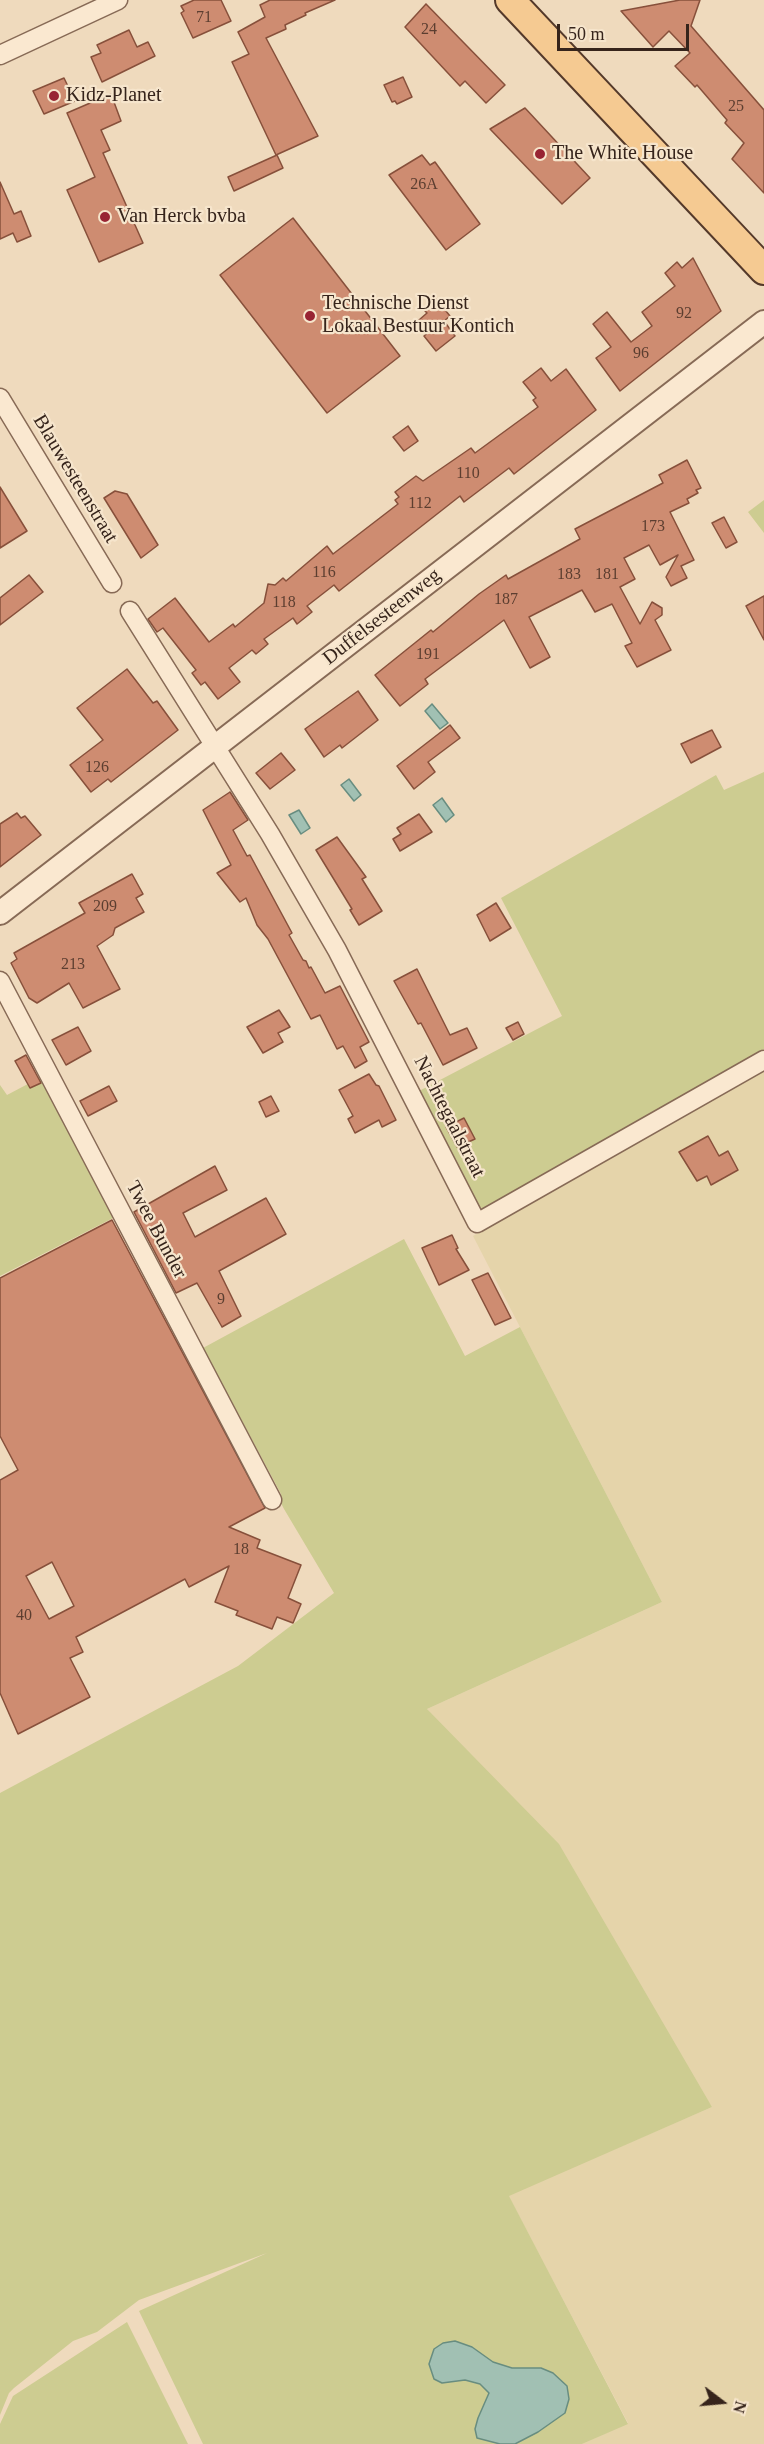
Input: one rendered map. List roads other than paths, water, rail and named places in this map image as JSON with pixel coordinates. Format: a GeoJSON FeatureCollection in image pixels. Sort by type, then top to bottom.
{"type":"FeatureCollection","features":[{"type":"Feature","properties":{"kind":"main road"},"geometry":{"type":"LineString","coordinates":[[510,0],[764,270]]}},
{"type":"Feature","properties":{"kind":"street"},"geometry":{"type":"LineString","coordinates":[[0,55],[118,0]]}},
{"type":"Feature","properties":{"kind":"street","name":"Duffelsesteenweg"},"geometry":{"type":"LineString","coordinates":[[0,912],[764,322]]}},
{"type":"Feature","properties":{"kind":"street","name":"Blauwesteenstraat"},"geometry":{"type":"LineString","coordinates":[[0,398],[112,583]]}},
{"type":"Feature","properties":{"kind":"street"},"geometry":{"type":"LineString","coordinates":[[130,610],[214,747]]}},
{"type":"Feature","properties":{"kind":"street","name":"Nachtegaalstraat"},"geometry":{"type":"LineString","coordinates":[[214,747],[270,834],[337,950],[477,1223],[764,1060]]}},
{"type":"Feature","properties":{"kind":"street","name":"Twee Bunder"},"geometry":{"type":"LineString","coordinates":[[0,981],[272,1500]]}},
{"type":"Feature","properties":{"kind":"place","name":"Kidz-Planet"},"geometry":{"type":"Point","coordinates":[54,96]}},
{"type":"Feature","properties":{"kind":"place","name":"The White House"},"geometry":{"type":"Point","coordinates":[540,154]}},
{"type":"Feature","properties":{"kind":"place","name":"Van Herck bvba"},"geometry":{"type":"Point","coordinates":[105,217]}},
{"type":"Feature","properties":{"kind":"place","name":"Technische Dienst Lokaal Bestuur Kontich"},"geometry":{"type":"Point","coordinates":[310,316]}}]}
